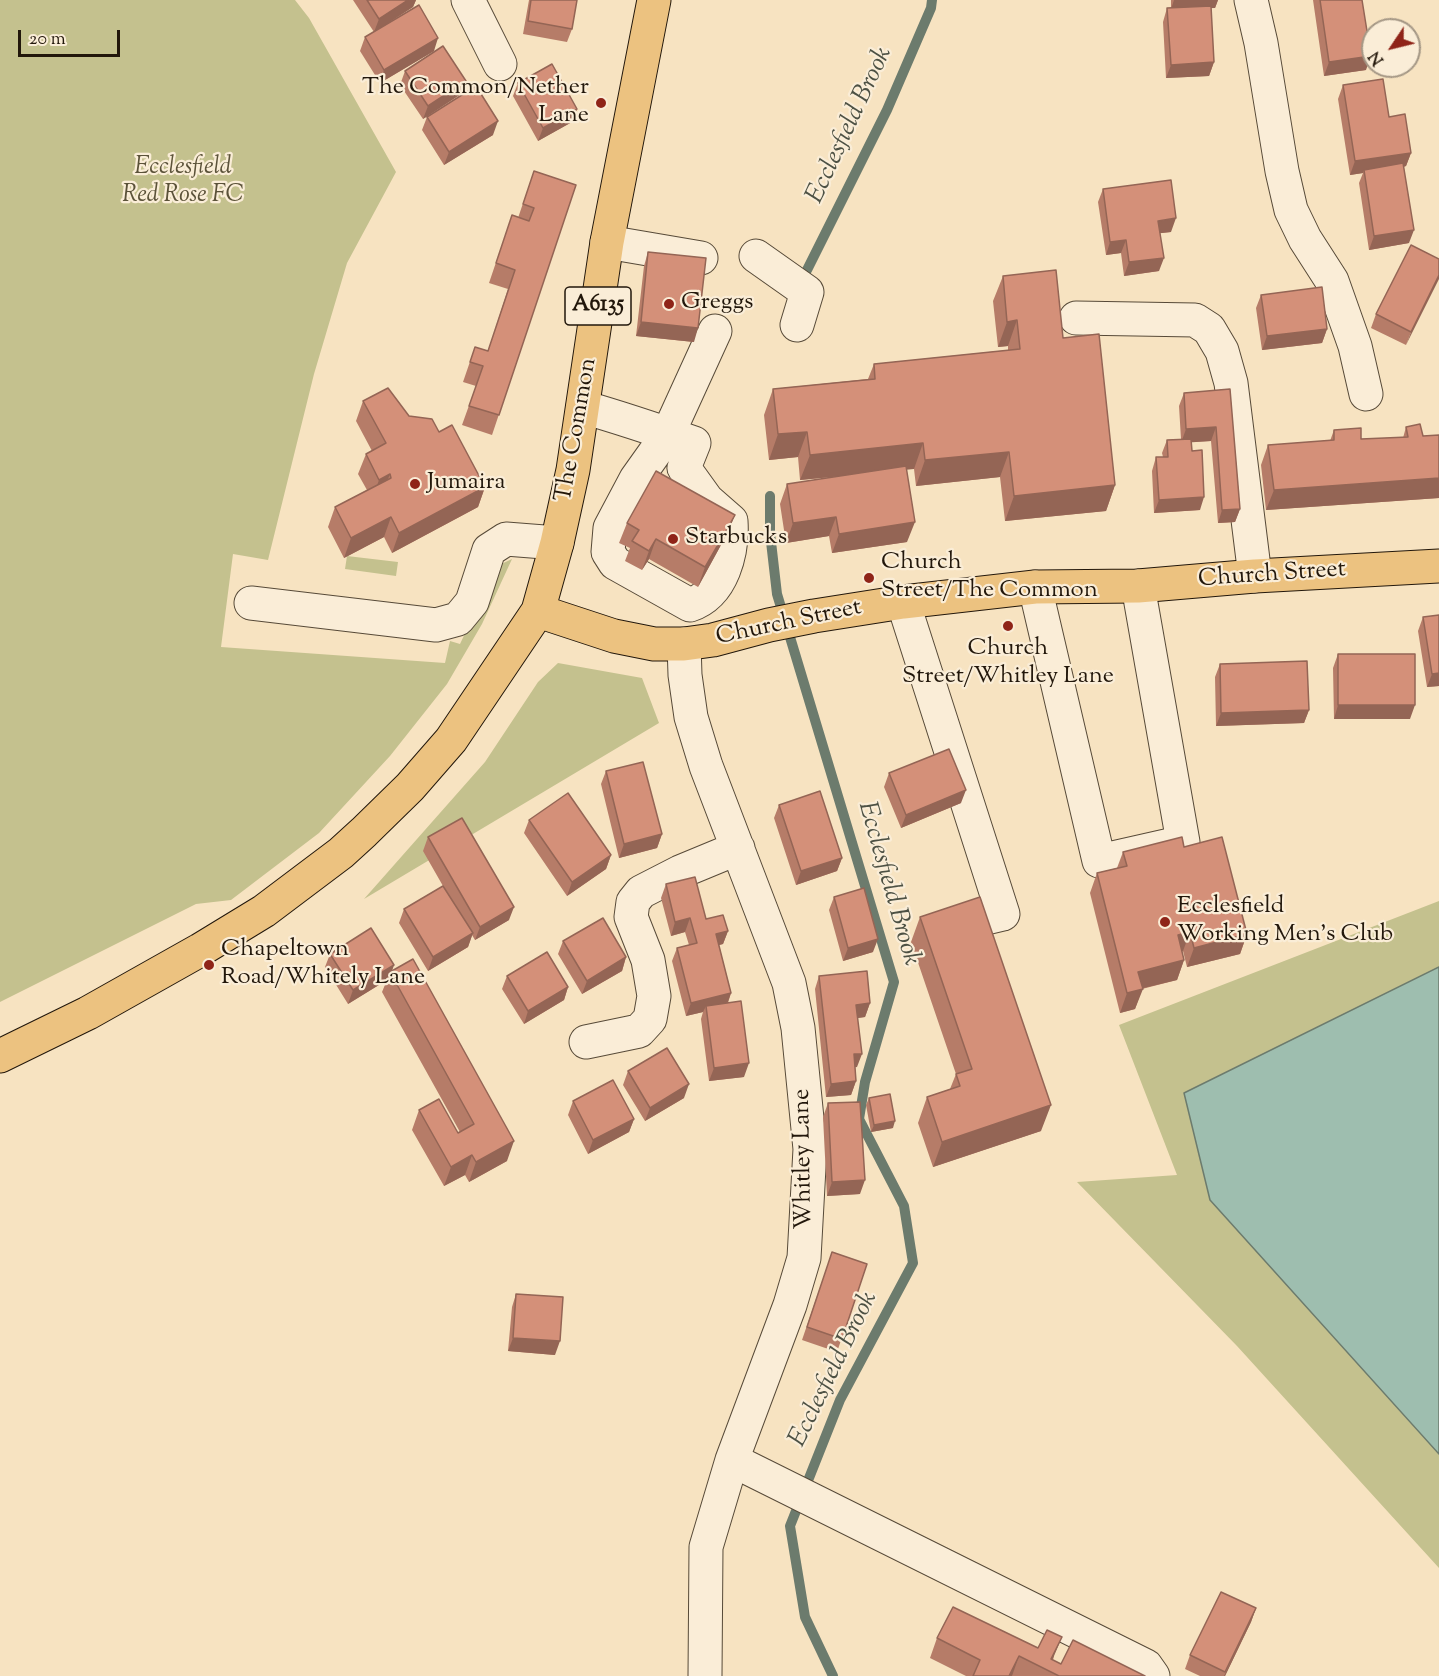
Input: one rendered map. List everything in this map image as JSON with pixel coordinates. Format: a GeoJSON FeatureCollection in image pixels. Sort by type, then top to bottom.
{"type":"FeatureCollection","features":[{"type":"Feature","properties":{"kind":"main road","name":"The Common"},"geometry":{"type":"LineString","coordinates":[[538,611],[557,543],[583,407],[607,242],[654,0]]}},
{"type":"Feature","properties":{"kind":"main road","name":"Church Street"},"geometry":{"type":"LineString","coordinates":[[538,611],[614,636],[654,644],[684,644],[713,640],[814,616],[903,602],[1035,587],[1138,586],[1255,576],[1439,566]]}},
{"type":"Feature","properties":{"kind":"main road","name":"A6135"},"geometry":{"type":"LineString","coordinates":[[0,1056],[88,1013],[200,950],[264,910],[340,853],[410,787],[451,740],[538,611]]}},
{"type":"Feature","properties":{"kind":"street"},"geometry":{"type":"LineString","coordinates":[[468,0],[500,64]]}},
{"type":"Feature","properties":{"kind":"street"},"geometry":{"type":"LineString","coordinates":[[1251,0],[1291,210],[1305,239],[1332,281],[1355,346],[1366,394]]}},
{"type":"Feature","properties":{"kind":"street"},"geometry":{"type":"LineString","coordinates":[[607,242],[701,258]]}},
{"type":"Feature","properties":{"kind":"street"},"geometry":{"type":"LineString","coordinates":[[756,256],[807,292],[797,325]]}},
{"type":"Feature","properties":{"kind":"street"},"geometry":{"type":"LineString","coordinates":[[1076,318],[1195,320],[1209,329],[1222,351],[1231,383],[1255,576]]}},
{"type":"Feature","properties":{"kind":"street"},"geometry":{"type":"LineString","coordinates":[[681,438],[622,504],[610,528],[608,552],[615,563],[690,605],[701,601],[714,587],[726,566],[732,537],[731,521],[707,500],[684,468],[681,438],[715,331]]}},
{"type":"Feature","properties":{"kind":"street"},"geometry":{"type":"LineString","coordinates":[[583,407],[681,438]]}},
{"type":"Feature","properties":{"kind":"street"},"geometry":{"type":"LineString","coordinates":[[251,603],[436,625],[458,619],[472,602],[489,550],[506,539],[557,543]]}},
{"type":"Feature","properties":{"kind":"street"},"geometry":{"type":"LineString","coordinates":[[1035,587],[1099,861],[1183,842],[1138,586]]}},
{"type":"Feature","properties":{"kind":"street"},"geometry":{"type":"LineString","coordinates":[[903,602],[1003,914],[941,929]]}},
{"type":"Feature","properties":{"kind":"street","name":"Whitley Lane"},"geometry":{"type":"LineString","coordinates":[[684,644],[685,675],[691,717],[706,766],[789,983],[798,1028],[810,1149],[804,1258],[790,1305],[732,1460],[706,1547],[705,1676]]}},
{"type":"Feature","properties":{"kind":"street"},"geometry":{"type":"LineString","coordinates":[[586,1042],[639,1031],[650,1019],[654,996],[648,960],[631,917],[633,902],[641,892],[680,872],[738,848]]}},
{"type":"Feature","properties":{"kind":"street"},"geometry":{"type":"LineString","coordinates":[[732,1460],[1146,1666],[1153,1676]]}},
{"type":"Feature","properties":{"kind":"green space","name":"Ecclesfield Red Rose FC"},"geometry":{"type":"Polygon","coordinates":[[[0,0],[295,0],[309,18],[396,172],[347,263],[314,374],[268,560],[233,554],[221,647],[445,663],[450,641],[460,644],[497,566],[512,559],[482,624],[447,684],[390,756],[319,833],[231,900],[196,904],[0,1002],[0,0]]]}},
{"type":"Feature","properties":{"kind":"green space"},"geometry":{"type":"Polygon","coordinates":[[[347,556],[398,562],[396,576],[345,569],[347,556]]]}},
{"type":"Feature","properties":{"kind":"green space"},"geometry":{"type":"Polygon","coordinates":[[[558,663],[642,678],[659,723],[364,899],[485,762],[538,682],[558,663]]]}},
{"type":"Feature","properties":{"kind":"green space"},"geometry":{"type":"Polygon","coordinates":[[[1439,901],[1439,1568],[1237,1346],[1077,1182],[1177,1175],[1119,1025],[1439,901]]]}},
{"type":"Feature","properties":{"kind":"shaded area"},"geometry":{"type":"Polygon","coordinates":[[[1439,967],[1439,1454],[1210,1200],[1184,1093],[1439,967]]]}},
{"type":"Feature","properties":{"kind":"building"},"geometry":{"type":"Polygon","coordinates":[[[367,0],[408,0],[379,19],[367,0]]]}},
{"type":"Feature","properties":{"kind":"building"},"geometry":{"type":"Polygon","coordinates":[[[531,0],[577,0],[572,29],[528,21],[531,0]]]}},
{"type":"Feature","properties":{"kind":"building"},"geometry":{"type":"Polygon","coordinates":[[[1320,0],[1362,0],[1365,18],[1361,18],[1361,57],[1329,62],[1320,0]]]}},
{"type":"Feature","properties":{"kind":"building"},"geometry":{"type":"Polygon","coordinates":[[[419,5],[438,38],[384,70],[365,37],[419,5]]]}},
{"type":"Feature","properties":{"kind":"building"},"geometry":{"type":"Polygon","coordinates":[[[1211,6],[1214,62],[1171,65],[1167,8],[1211,6]]]}},
{"type":"Feature","properties":{"kind":"building"},"geometry":{"type":"Polygon","coordinates":[[[443,46],[466,81],[428,106],[405,71],[443,46]]]}},
{"type":"Feature","properties":{"kind":"building"},"geometry":{"type":"Polygon","coordinates":[[[552,64],[577,109],[543,128],[518,83],[552,64]]]}},
{"type":"Feature","properties":{"kind":"building"},"geometry":{"type":"Polygon","coordinates":[[[1383,79],[1389,117],[1405,114],[1411,153],[1355,161],[1343,85],[1383,79]]]}},
{"type":"Feature","properties":{"kind":"building"},"geometry":{"type":"Polygon","coordinates":[[[476,86],[498,121],[449,152],[427,117],[476,86]]]}},
{"type":"Feature","properties":{"kind":"building"},"geometry":{"type":"Polygon","coordinates":[[[1403,163],[1414,230],[1374,236],[1364,170],[1403,163]]]}},
{"type":"Feature","properties":{"kind":"building"},"geometry":{"type":"Polygon","coordinates":[[[534,171],[576,185],[499,415],[469,406],[483,366],[470,362],[475,347],[488,351],[515,270],[496,263],[512,215],[529,221],[534,208],[523,204],[534,171]]]}},
{"type":"Feature","properties":{"kind":"building"},"geometry":{"type":"Polygon","coordinates":[[[1171,180],[1176,218],[1158,221],[1164,258],[1129,262],[1126,240],[1110,242],[1103,189],[1171,180]]]}},
{"type":"Feature","properties":{"kind":"building"},"geometry":{"type":"Polygon","coordinates":[[[1411,245],[1439,259],[1439,275],[1411,332],[1376,314],[1411,245]]]}},
{"type":"Feature","properties":{"kind":"building","name":"Greggs"},"geometry":{"type":"Polygon","coordinates":[[[648,252],[706,258],[698,328],[641,322],[648,252]]]}},
{"type":"Feature","properties":{"kind":"building"},"geometry":{"type":"Polygon","coordinates":[[[1056,270],[1063,338],[1099,334],[1115,485],[1014,496],[1009,452],[925,460],[923,443],[810,455],[807,432],[778,434],[773,389],[875,379],[874,364],[1020,349],[1017,320],[1007,322],[1003,276],[1056,270]]]}},
{"type":"Feature","properties":{"kind":"building"},"geometry":{"type":"Polygon","coordinates":[[[1322,287],[1327,329],[1267,336],[1261,295],[1322,287]]]}},
{"type":"Feature","properties":{"kind":"building","name":"Jumaira"},"geometry":{"type":"Polygon","coordinates":[[[388,388],[409,416],[432,419],[439,432],[452,425],[485,487],[399,533],[391,517],[351,538],[335,507],[391,478],[390,474],[379,480],[366,454],[386,443],[363,401],[388,388]]]}},
{"type":"Feature","properties":{"kind":"building"},"geometry":{"type":"Polygon","coordinates":[[[1230,389],[1240,509],[1222,510],[1216,427],[1186,429],[1184,393],[1230,389]]]}},
{"type":"Feature","properties":{"kind":"building"},"geometry":{"type":"Polygon","coordinates":[[[1420,424],[1423,436],[1439,435],[1439,478],[1274,490],[1268,445],[1334,440],[1334,430],[1361,428],[1361,439],[1408,437],[1406,427],[1420,424]]]}},
{"type":"Feature","properties":{"kind":"building"},"geometry":{"type":"Polygon","coordinates":[[[1191,439],[1192,451],[1202,450],[1204,497],[1159,500],[1156,457],[1168,457],[1167,440],[1191,439]]]}},
{"type":"Feature","properties":{"kind":"building"},"geometry":{"type":"Polygon","coordinates":[[[906,466],[915,522],[839,534],[836,517],[793,523],[787,484],[906,466]]]}},
{"type":"Feature","properties":{"kind":"building","name":"Starbucks"},"geometry":{"type":"Polygon","coordinates":[[[656,471],[735,515],[705,567],[656,539],[649,551],[632,541],[639,530],[627,523],[656,471]]]}},
{"type":"Feature","properties":{"kind":"building"},"geometry":{"type":"Polygon","coordinates":[[[1439,615],[1439,673],[1432,674],[1423,617],[1439,615]]]}},
{"type":"Feature","properties":{"kind":"building"},"geometry":{"type":"Polygon","coordinates":[[[1338,654],[1415,654],[1415,705],[1338,705],[1338,654]]]}},
{"type":"Feature","properties":{"kind":"building"},"geometry":{"type":"Polygon","coordinates":[[[1307,661],[1309,710],[1221,713],[1220,664],[1307,661]]]}},
{"type":"Feature","properties":{"kind":"building"},"geometry":{"type":"Polygon","coordinates":[[[949,749],[966,790],[906,815],[889,773],[949,749]]]}},
{"type":"Feature","properties":{"kind":"building"},"geometry":{"type":"Polygon","coordinates":[[[643,762],[662,834],[624,844],[606,771],[643,762]]]}},
{"type":"Feature","properties":{"kind":"building"},"geometry":{"type":"Polygon","coordinates":[[[820,791],[842,858],[801,871],[779,805],[820,791]]]}},
{"type":"Feature","properties":{"kind":"building"},"geometry":{"type":"Polygon","coordinates":[[[568,793],[611,855],[572,882],[529,820],[568,793]]]}},
{"type":"Feature","properties":{"kind":"building"},"geometry":{"type":"Polygon","coordinates":[[[462,818],[514,907],[480,927],[428,837],[462,818]]]}},
{"type":"Feature","properties":{"kind":"building","name":"Ecclesfield Working Men's Club"},"geometry":{"type":"Polygon","coordinates":[[[1182,837],[1184,847],[1222,837],[1247,934],[1194,948],[1190,932],[1178,935],[1184,960],[1138,972],[1143,989],[1127,993],[1097,873],[1127,866],[1123,852],[1182,837]]]}},
{"type":"Feature","properties":{"kind":"building"},"geometry":{"type":"Polygon","coordinates":[[[695,877],[706,919],[723,915],[728,931],[716,934],[731,993],[691,1003],[677,948],[697,943],[690,918],[675,922],[666,884],[695,877]]]}},
{"type":"Feature","properties":{"kind":"building"},"geometry":{"type":"Polygon","coordinates":[[[443,886],[473,933],[433,957],[404,909],[443,886]]]}},
{"type":"Feature","properties":{"kind":"building"},"geometry":{"type":"Polygon","coordinates":[[[864,888],[878,939],[848,948],[834,897],[864,888]]]}},
{"type":"Feature","properties":{"kind":"building"},"geometry":{"type":"Polygon","coordinates":[[[980,897],[1051,1105],[942,1142],[927,1097],[960,1086],[956,1074],[972,1069],[920,917],[980,897]]]}},
{"type":"Feature","properties":{"kind":"building"},"geometry":{"type":"Polygon","coordinates":[[[603,918],[626,957],[587,981],[563,941],[603,918]]]}},
{"type":"Feature","properties":{"kind":"building"},"geometry":{"type":"Polygon","coordinates":[[[371,928],[394,965],[353,990],[330,954],[371,928]]]}},
{"type":"Feature","properties":{"kind":"building"},"geometry":{"type":"Polygon","coordinates":[[[547,952],[568,987],[528,1011],[507,976],[547,952]]]}},
{"type":"Feature","properties":{"kind":"building"},"geometry":{"type":"Polygon","coordinates":[[[413,959],[514,1141],[476,1162],[472,1155],[451,1167],[419,1110],[439,1099],[458,1133],[474,1124],[390,972],[413,959]]]}},
{"type":"Feature","properties":{"kind":"building"},"geometry":{"type":"Polygon","coordinates":[[[867,971],[870,1003],[856,1005],[862,1054],[854,1054],[856,1081],[831,1084],[819,976],[867,971]]]}},
{"type":"Feature","properties":{"kind":"building"},"geometry":{"type":"Polygon","coordinates":[[[741,1001],[749,1063],[714,1068],[706,1006],[741,1001]]]}},
{"type":"Feature","properties":{"kind":"building"},"geometry":{"type":"Polygon","coordinates":[[[667,1048],[689,1084],[650,1108],[628,1071],[667,1048]]]}},
{"type":"Feature","properties":{"kind":"building"},"geometry":{"type":"Polygon","coordinates":[[[613,1080],[634,1119],[593,1140],[573,1101],[613,1080]]]}},
{"type":"Feature","properties":{"kind":"building"},"geometry":{"type":"Polygon","coordinates":[[[890,1094],[895,1121],[874,1125],[869,1098],[890,1094]]]}},
{"type":"Feature","properties":{"kind":"building"},"geometry":{"type":"Polygon","coordinates":[[[860,1102],[865,1180],[832,1182],[828,1103],[860,1102]]]}},
{"type":"Feature","properties":{"kind":"building"},"geometry":{"type":"Polygon","coordinates":[[[832,1252],[867,1264],[842,1339],[807,1327],[832,1252]]]}},
{"type":"Feature","properties":{"kind":"building"},"geometry":{"type":"Polygon","coordinates":[[[516,1294],[563,1297],[560,1341],[513,1338],[516,1294]]]}},
{"type":"Feature","properties":{"kind":"building"},"geometry":{"type":"Polygon","coordinates":[[[1221,1592],[1256,1608],[1225,1672],[1190,1655],[1221,1592]]]}},
{"type":"Feature","properties":{"kind":"building"},"geometry":{"type":"Polygon","coordinates":[[[953,1607],[1038,1648],[1047,1630],[1062,1637],[1051,1659],[1061,1664],[1073,1640],[1145,1676],[1059,1676],[1019,1656],[1009,1676],[973,1676],[980,1660],[937,1638],[953,1607]]]}},
{"type":"Feature","properties":{"kind":"waterway","name":"Ecclesfield Brook"},"geometry":{"type":"LineString","coordinates":[[807,270],[887,110],[931,8],[932,0]]}},
{"type":"Feature","properties":{"kind":"waterway","name":"Ecclesfield Brook"},"geometry":{"type":"LineString","coordinates":[[770,496],[770,533],[777,594],[894,982],[865,1082],[859,1119],[904,1206],[913,1263],[840,1400],[790,1526],[805,1617],[833,1676]]}},
{"type":"Feature","properties":{"kind":"place","name":"The Common/Nether Lane"},"geometry":{"type":"Point","coordinates":[601,103]}},
{"type":"Feature","properties":{"kind":"place","name":"Greggs"},"geometry":{"type":"Point","coordinates":[669,304]}},
{"type":"Feature","properties":{"kind":"place","name":"Jumaira"},"geometry":{"type":"Point","coordinates":[415,484]}},
{"type":"Feature","properties":{"kind":"place","name":"Starbucks"},"geometry":{"type":"Point","coordinates":[673,539]}},
{"type":"Feature","properties":{"kind":"place","name":"Church Street/The Common"},"geometry":{"type":"Point","coordinates":[869,578]}},
{"type":"Feature","properties":{"kind":"place","name":"Church Street/Whitley Lane"},"geometry":{"type":"Point","coordinates":[1008,626]}},
{"type":"Feature","properties":{"kind":"place","name":"Ecclesfield Working Men's Club"},"geometry":{"type":"Point","coordinates":[1165,922]}},
{"type":"Feature","properties":{"kind":"place","name":"Chapeltown Road/Whitely Lane"},"geometry":{"type":"Point","coordinates":[209,965]}}]}
